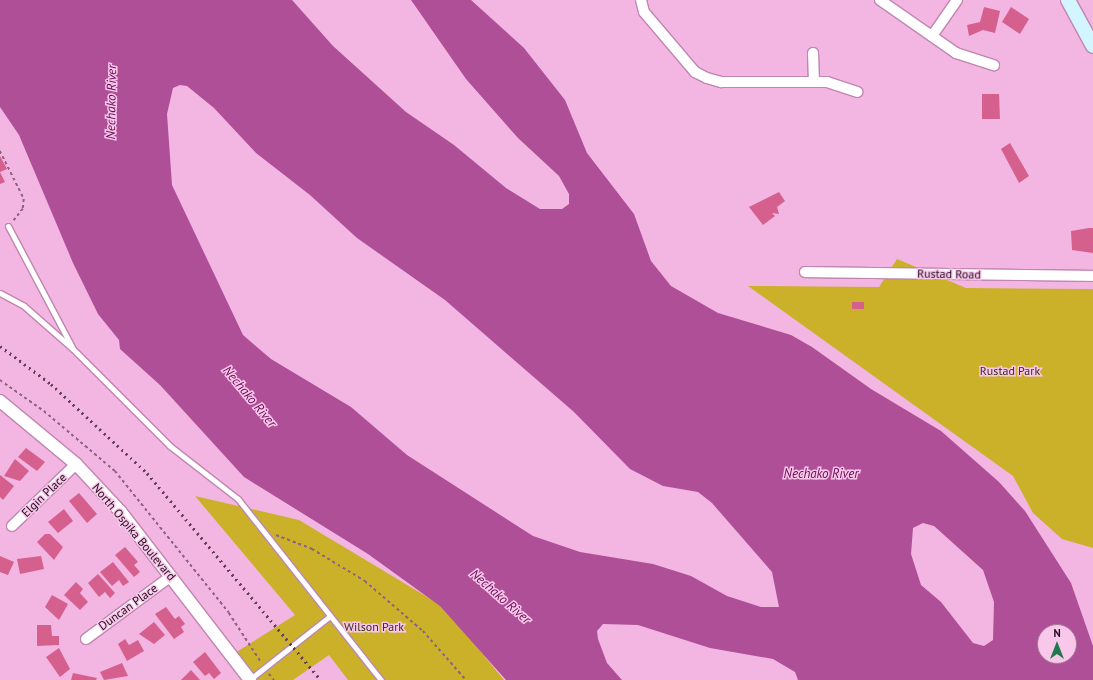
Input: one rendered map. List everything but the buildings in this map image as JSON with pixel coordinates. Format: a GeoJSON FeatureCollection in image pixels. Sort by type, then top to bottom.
{"type":"FeatureCollection","features":[{"type":"Feature","properties":{"kind":"main road"},"geometry":{"type":"LineString","coordinates":[[1068,0],[1093,46]]}},
{"type":"Feature","properties":{"kind":"street"},"geometry":{"type":"LineString","coordinates":[[640,0],[644,12],[695,72],[707,78],[721,82],[837,83],[856,92]]}},
{"type":"Feature","properties":{"kind":"street"},"geometry":{"type":"LineString","coordinates":[[880,0],[956,53],[994,65]]}},
{"type":"Feature","properties":{"kind":"street"},"geometry":{"type":"LineString","coordinates":[[932,36],[957,0]]}},
{"type":"Feature","properties":{"kind":"street"},"geometry":{"type":"LineString","coordinates":[[813,53],[814,82]]}},
{"type":"Feature","properties":{"kind":"street","name":"Rustad Road"},"geometry":{"type":"LineString","coordinates":[[805,272],[1093,276]]}},
{"type":"Feature","properties":{"kind":"street","name":"North Ospika Boulevard"},"geometry":{"type":"LineString","coordinates":[[0,401],[76,464],[120,511],[249,680]]}},
{"type":"Feature","properties":{"kind":"street","name":"Elgin Place"},"geometry":{"type":"LineString","coordinates":[[12,526],[76,464]]}},
{"type":"Feature","properties":{"kind":"street","name":"Duncan Place"},"geometry":{"type":"LineString","coordinates":[[86,639],[171,576]]}},
{"type":"Feature","properties":{"kind":"lane"},"geometry":{"type":"LineString","coordinates":[[8,226],[73,349]]}},
{"type":"Feature","properties":{"kind":"lane"},"geometry":{"type":"LineString","coordinates":[[0,293],[24,306],[73,349],[170,446],[238,499],[382,680]]}},
{"type":"Feature","properties":{"kind":"lane"},"geometry":{"type":"LineString","coordinates":[[249,680],[330,616]]}},
{"type":"Feature","properties":{"kind":"path"},"geometry":{"type":"LineString","coordinates":[[0,151],[24,199],[23,209],[8,226]]}},
{"type":"Feature","properties":{"kind":"path"},"geometry":{"type":"LineString","coordinates":[[0,380],[44,411],[115,471],[229,613],[265,667]]}},
{"type":"Feature","properties":{"kind":"path"},"geometry":{"type":"LineString","coordinates":[[262,529],[312,549],[364,581],[423,631],[466,680]]}},
{"type":"Feature","properties":{"kind":"green space","name":"Rustad Park"},"geometry":{"type":"Polygon","coordinates":[[[897,259],[966,288],[1093,289],[1093,548],[1062,539],[1033,513],[1013,476],[748,286],[879,287],[897,259]]]}},
{"type":"Feature","properties":{"kind":"green space","name":"Wilson Park"},"geometry":{"type":"Polygon","coordinates":[[[195,496],[299,520],[444,607],[504,680],[348,680],[329,655],[293,680],[256,680],[235,653],[295,615],[195,496]]]}},
{"type":"Feature","properties":{"kind":"water","name":"Nechako River"},"geometry":{"type":"Polygon","coordinates":[[[0,0],[292,0],[333,46],[406,112],[454,145],[506,188],[540,209],[562,209],[569,204],[569,194],[559,176],[518,138],[466,79],[411,0],[471,0],[524,48],[565,100],[587,153],[634,214],[651,261],[671,286],[718,313],[791,335],[812,347],[871,389],[941,431],[999,482],[1025,511],[1071,583],[1093,646],[1093,680],[798,680],[795,672],[773,659],[710,648],[638,625],[603,624],[597,631],[598,639],[607,663],[622,680],[506,680],[440,606],[368,554],[244,477],[160,385],[120,349],[119,340],[98,314],[73,263],[19,135],[0,107],[0,0]],[[180,85],[173,88],[167,114],[172,185],[243,335],[271,359],[351,407],[407,455],[533,536],[580,552],[653,564],[691,576],[727,596],[761,607],[779,607],[772,572],[712,503],[698,492],[663,486],[630,469],[574,412],[445,300],[357,238],[310,195],[256,153],[214,108],[187,86],[180,85]],[[923,523],[913,528],[911,554],[921,585],[941,602],[973,643],[984,646],[993,640],[994,602],[983,570],[934,526],[923,523]]]}},
{"type":"Feature","properties":{"kind":"railway"},"geometry":{"type":"LineString","coordinates":[[0,346],[51,384],[147,473],[321,680]]}}]}
